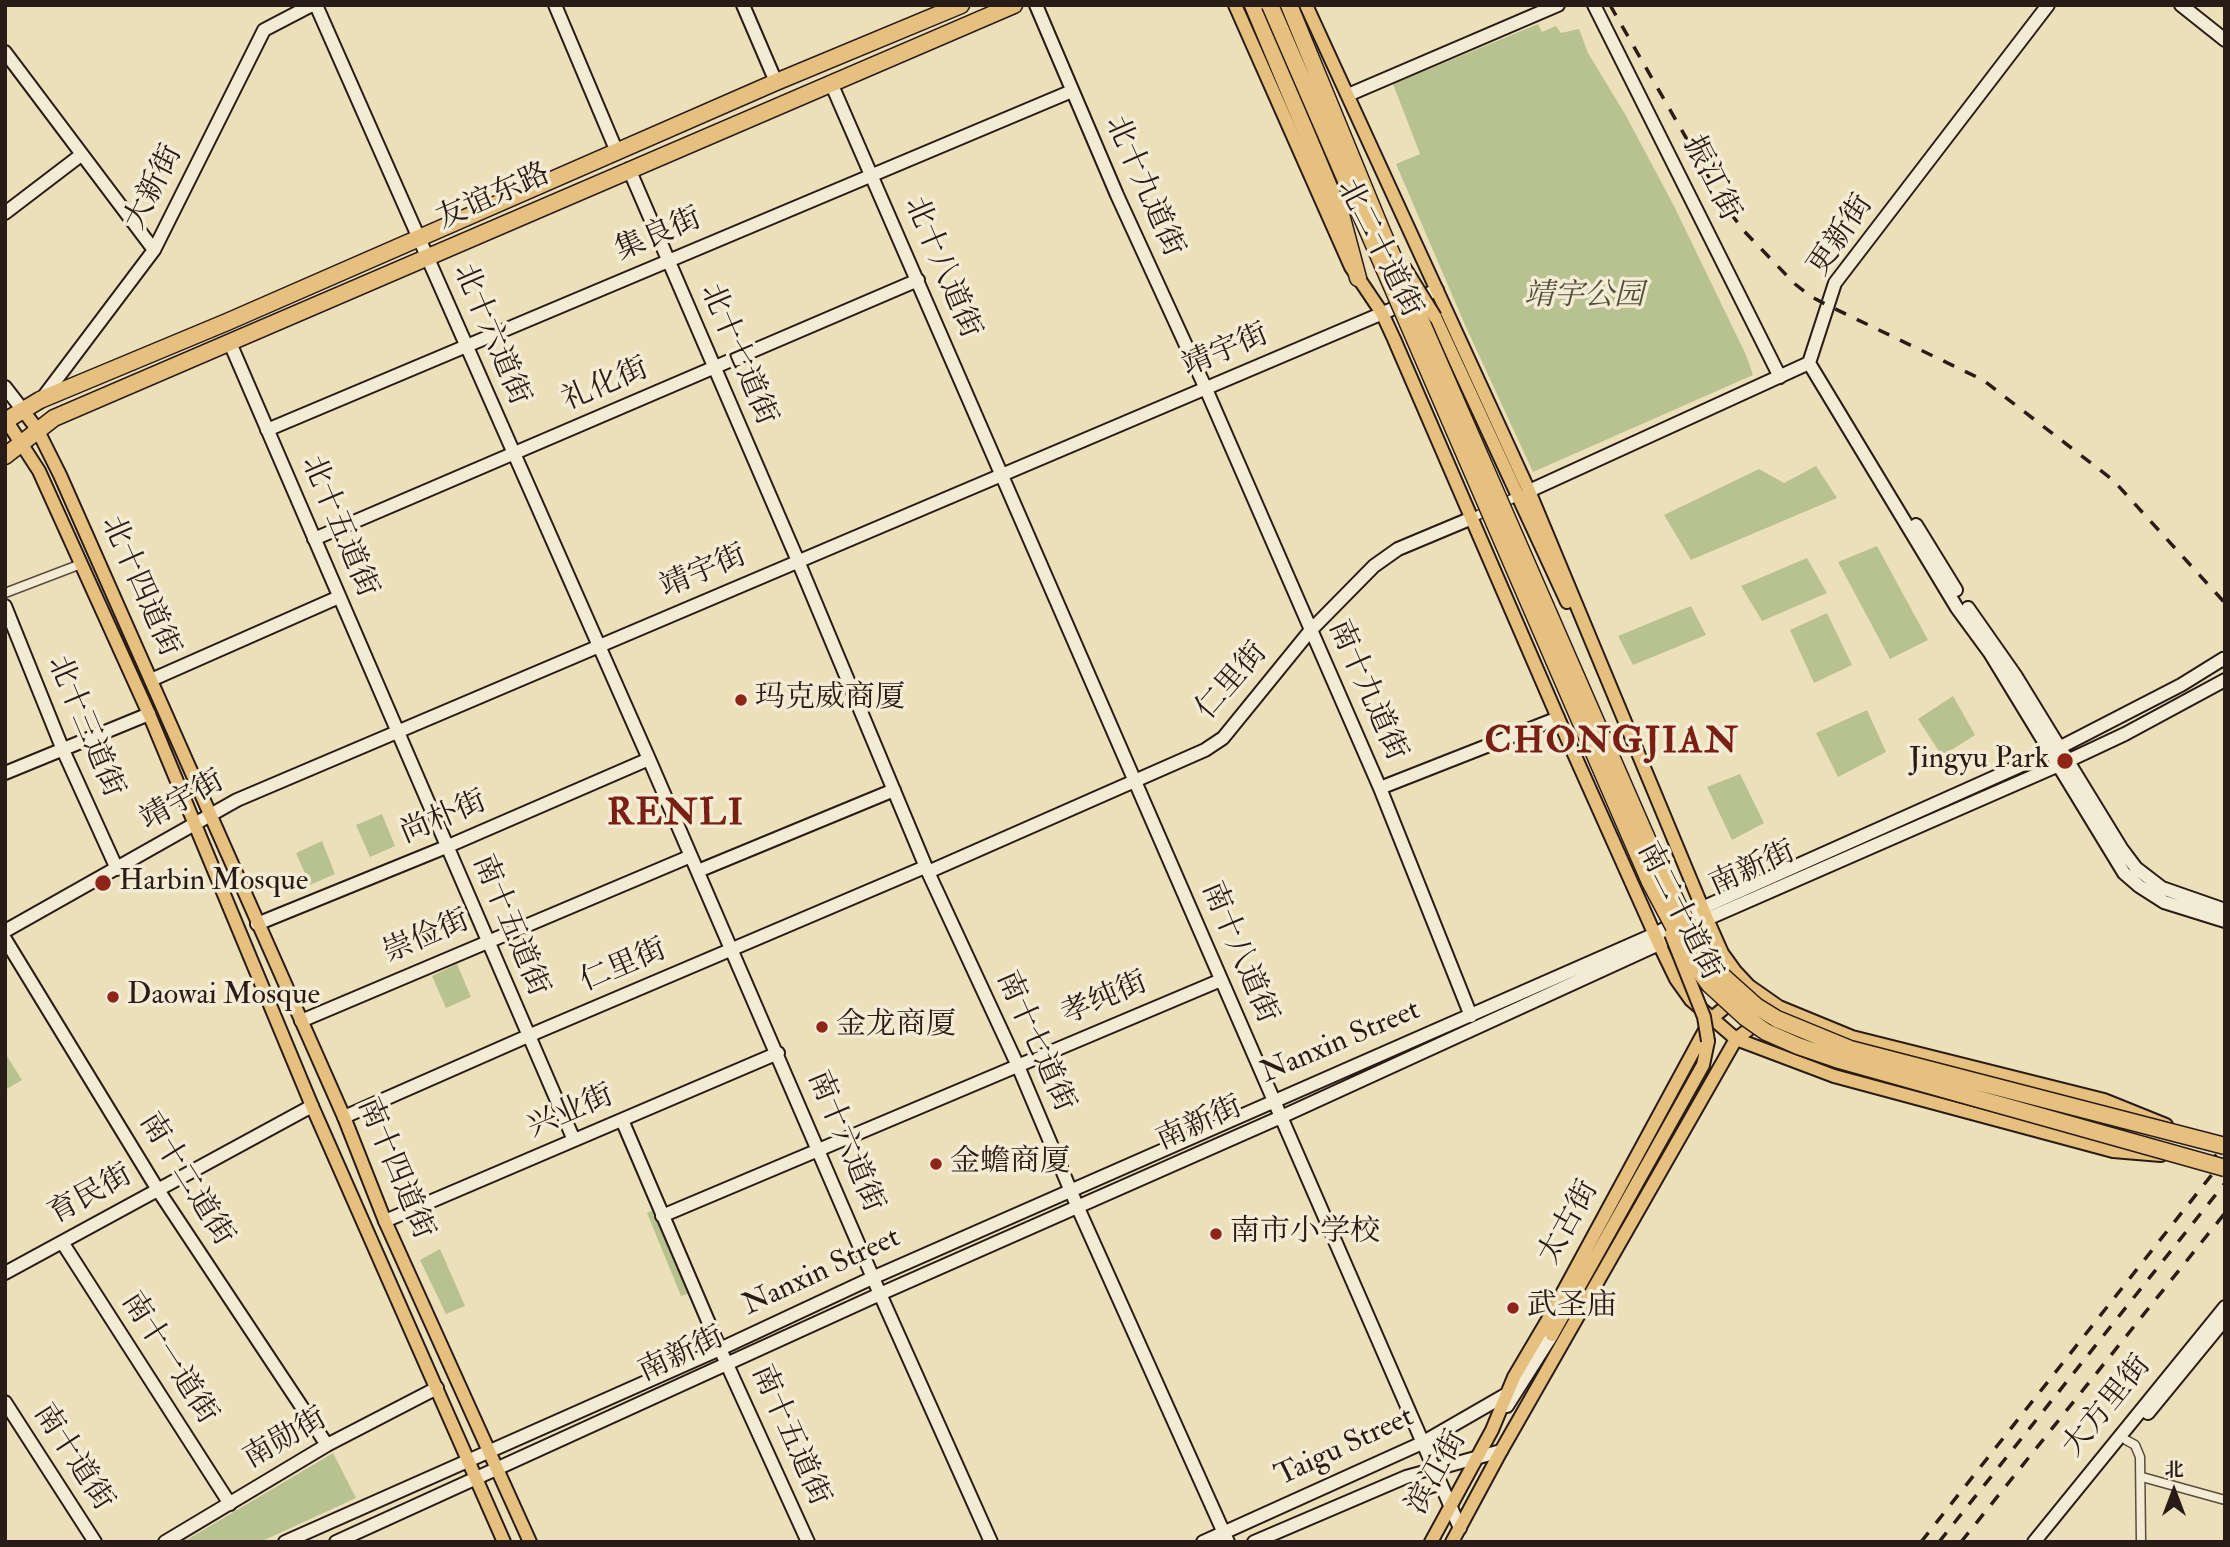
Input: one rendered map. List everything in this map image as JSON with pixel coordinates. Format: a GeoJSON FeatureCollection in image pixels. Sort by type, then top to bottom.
{"type":"FeatureCollection","features":[{"type":"Feature","properties":{"kind":"highway","name":"友谊东路"},"geometry":{"type":"LineString","coordinates":[[5,420],[40,400],[227,322],[776,82],[961,5]]}},
{"type":"Feature","properties":{"kind":"highway","name":"友谊东路"},"geometry":{"type":"LineString","coordinates":[[5,456],[54,418],[1014,5]]}},
{"type":"Feature","properties":{"kind":"highway"},"geometry":{"type":"LineString","coordinates":[[1253,5],[1342,218],[1358,278]]}},
{"type":"Feature","properties":{"kind":"highway"},"geometry":{"type":"LineString","coordinates":[[1270,5],[1650,882],[1692,961],[1709,984],[1728,1003],[1766,1031],[1798,1046],[2225,1168]]}},
{"type":"Feature","properties":{"kind":"highway"},"geometry":{"type":"LineString","coordinates":[[1289,5],[1383,234],[1655,858],[1693,937],[1718,972],[1756,1006],[1777,1019],[1850,1049],[2225,1146]]}},
{"type":"Feature","properties":{"kind":"main road","name":"北二十道街"},"geometry":{"type":"LineString","coordinates":[[1235,5],[1351,267],[1382,313],[1472,518]]}},
{"type":"Feature","properties":{"kind":"main road","name":"北二十道街"},"geometry":{"type":"LineString","coordinates":[[1306,5],[1437,290],[1524,494]]}},
{"type":"Feature","properties":{"kind":"main road"},"geometry":{"type":"LineString","coordinates":[[1383,234],[1435,317],[1524,494]]}},
{"type":"Feature","properties":{"kind":"main road","name":"北十四道街"},"geometry":{"type":"LineString","coordinates":[[22,409],[37,429],[60,475],[211,817]]}},
{"type":"Feature","properties":{"kind":"main road","name":"北十四道街"},"geometry":{"type":"LineString","coordinates":[[5,420],[39,471],[149,714],[312,1106],[504,1542]]}},
{"type":"Feature","properties":{"kind":"main road","name":"南二十道街"},"geometry":{"type":"LineString","coordinates":[[1524,494],[1722,953],[1749,986],[1779,1007],[1852,1037],[2104,1100],[2195,1137]]}},
{"type":"Feature","properties":{"kind":"main road","name":"南二十道街"},"geometry":{"type":"LineString","coordinates":[[1472,518],[1558,718],[1676,979],[1691,1000],[1711,1019],[1736,1039],[1834,1076],[2113,1151],[2189,1157]]}},
{"type":"Feature","properties":{"kind":"main road","name":"南十四道街"},"geometry":{"type":"LineString","coordinates":[[211,817],[344,1117],[385,1221],[530,1542]]}},
{"type":"Feature","properties":{"kind":"main road","name":"太古街"},"geometry":{"type":"LineString","coordinates":[[1552,1335],[1703,1065],[1708,1041],[1704,1017],[1650,882]]}},
{"type":"Feature","properties":{"kind":"main road"},"geometry":{"type":"LineString","coordinates":[[1711,1019],[1749,986]]}},
{"type":"Feature","properties":{"kind":"main road"},"geometry":{"type":"LineString","coordinates":[[1736,1039],[1779,1007]]}},
{"type":"Feature","properties":{"kind":"main road","name":"太古街"},"geometry":{"type":"LineString","coordinates":[[1492,1430],[1514,1377],[1550,1316],[1711,1019]]}},
{"type":"Feature","properties":{"kind":"main road","name":"太古街"},"geometry":{"type":"LineString","coordinates":[[1452,1542],[1736,1039]]}},
{"type":"Feature","properties":{"kind":"main road","name":"滨江街"},"geometry":{"type":"LineString","coordinates":[[1430,1542],[1492,1430]]}},
{"type":"Feature","properties":{"kind":"street","name":"北十六道街"},"geometry":{"type":"LineString","coordinates":[[314,5],[600,646]]}},
{"type":"Feature","properties":{"kind":"street","name":"大新街"},"geometry":{"type":"LineString","coordinates":[[40,400],[154,250],[264,30],[314,5]]}},
{"type":"Feature","properties":{"kind":"street"},"geometry":{"type":"LineString","coordinates":[[555,5],[617,152]]}},
{"type":"Feature","properties":{"kind":"street"},"geometry":{"type":"LineString","coordinates":[[743,5],[776,82]]}},
{"type":"Feature","properties":{"kind":"street","name":"北十九道街"},"geometry":{"type":"LineString","coordinates":[[1036,5],[1206,389]]}},
{"type":"Feature","properties":{"kind":"street"},"geometry":{"type":"LineString","coordinates":[[1348,96],[1558,5]]}},
{"type":"Feature","properties":{"kind":"street","name":"振江街"},"geometry":{"type":"LineString","coordinates":[[1594,5],[1780,377]]}},
{"type":"Feature","properties":{"kind":"street","name":"更新街"},"geometry":{"type":"LineString","coordinates":[[1810,359],[1835,283],[2048,5]]}},
{"type":"Feature","properties":{"kind":"street"},"geometry":{"type":"LineString","coordinates":[[2181,5],[2225,40]]}},
{"type":"Feature","properties":{"kind":"street"},"geometry":{"type":"LineString","coordinates":[[5,52],[154,250]]}},
{"type":"Feature","properties":{"kind":"street","name":"北十八道街"},"geometry":{"type":"LineString","coordinates":[[831,83],[1001,475]]}},
{"type":"Feature","properties":{"kind":"street","name":"集良街"},"geometry":{"type":"LineString","coordinates":[[267,430],[1072,91]]}},
{"type":"Feature","properties":{"kind":"street"},"geometry":{"type":"LineString","coordinates":[[5,214],[81,155]]}},
{"type":"Feature","properties":{"kind":"street","name":"北十七道街"},"geometry":{"type":"LineString","coordinates":[[629,169],[798,561]]}},
{"type":"Feature","properties":{"kind":"street","name":"礼化街"},"geometry":{"type":"LineString","coordinates":[[314,539],[918,280]]}},
{"type":"Feature","properties":{"kind":"street","name":"靖宇街"},"geometry":{"type":"LineString","coordinates":[[5,931],[237,800],[1437,290]]}},
{"type":"Feature","properties":{"kind":"street","name":"北十五道街"},"geometry":{"type":"LineString","coordinates":[[230,344],[398,732]]}},
{"type":"Feature","properties":{"kind":"street"},"geometry":{"type":"LineString","coordinates":[[1472,518],[1780,377],[1810,359],[1965,605],[2015,674],[2124,873],[2138,886],[2164,902],[2225,920]]}},
{"type":"Feature","properties":{"kind":"street","name":"北十四道街"},"geometry":{"type":"LineString","coordinates":[[5,387],[22,409]]}},
{"type":"Feature","properties":{"kind":"street","name":"南十九道街"},"geometry":{"type":"LineString","coordinates":[[1206,389],[1380,788],[1471,1016]]}},
{"type":"Feature","properties":{"kind":"street","name":"南十八道街"},"geometry":{"type":"LineString","coordinates":[[1001,475],[1460,1528]]}},
{"type":"Feature","properties":{"kind":"street","name":"仁里街"},"geometry":{"type":"LineString","coordinates":[[344,1117],[528,1036],[1136,782],[1205,750],[1223,738],[1310,631],[1374,566],[1398,549],[1472,518]]}},
{"type":"Feature","properties":{"kind":"street","name":"南十七道街"},"geometry":{"type":"LineString","coordinates":[[798,561],[926,869],[1017,1066],[1070,1191],[1226,1537]]}},
{"type":"Feature","properties":{"kind":"street"},"geometry":{"type":"LineString","coordinates":[[5,593],[81,564]]}},
{"type":"Feature","properties":{"kind":"street"},"geometry":{"type":"LineString","coordinates":[[151,680],[339,597]]}},
{"type":"Feature","properties":{"kind":"street","name":"北十三道街"},"geometry":{"type":"LineString","coordinates":[[5,606],[63,750],[117,869]]}},
{"type":"Feature","properties":{"kind":"street","name":"南十六道街"},"geometry":{"type":"LineString","coordinates":[[600,646],[873,1278],[991,1542]]}},
{"type":"Feature","properties":{"kind":"street"},"geometry":{"type":"LineString","coordinates":[[1704,913],[2055,750],[2181,685],[2223,659],[2225,661]]}},
{"type":"Feature","properties":{"kind":"street"},"geometry":{"type":"LineString","coordinates":[[2063,763],[2125,734],[2225,680]]}},
{"type":"Feature","properties":{"kind":"street"},"geometry":{"type":"LineString","coordinates":[[5,773],[149,714]]}},
{"type":"Feature","properties":{"kind":"street"},"geometry":{"type":"LineString","coordinates":[[1380,788],[1558,718]]}},
{"type":"Feature","properties":{"kind":"street","name":"南十五道街"},"geometry":{"type":"LineString","coordinates":[[398,732],[574,1140]]}},
{"type":"Feature","properties":{"kind":"street","name":"尚朴街"},"geometry":{"type":"LineString","coordinates":[[257,924],[446,847],[649,759]]}},
{"type":"Feature","properties":{"kind":"street"},"geometry":{"type":"LineString","coordinates":[[2063,763],[2121,848],[2144,876],[2169,891],[2225,909]]}},
{"type":"Feature","properties":{"kind":"street","name":"南新街"},"geometry":{"type":"LineString","coordinates":[[476,1479],[880,1294],[1281,1117],[1657,939],[1704,913],[2063,763]]}},
{"type":"Feature","properties":{"kind":"street"},"geometry":{"type":"LineString","coordinates":[[698,871],[894,790]]}},
{"type":"Feature","properties":{"kind":"street","name":"崇俭街"},"geometry":{"type":"LineString","coordinates":[[301,1021],[691,856]]}},
{"type":"Feature","properties":{"kind":"street","name":"南十二道街"},"geometry":{"type":"LineString","coordinates":[[5,939],[158,1190],[327,1446]]}},
{"type":"Feature","properties":{"kind":"street","name":"Nanxin Street"},"geometry":{"type":"LineString","coordinates":[[285,1542],[1273,1100],[1657,939]]}},
{"type":"Feature","properties":{"kind":"street","name":"孝纯街"},"geometry":{"type":"LineString","coordinates":[[662,1216],[1221,980]]}},
{"type":"Feature","properties":{"kind":"street","name":"兴业街"},"geometry":{"type":"LineString","coordinates":[[385,1221],[778,1053]]}},
{"type":"Feature","properties":{"kind":"street","name":"育民街"},"geometry":{"type":"LineString","coordinates":[[5,1273],[312,1106]]}},
{"type":"Feature","properties":{"kind":"street","name":"南十五道街"},"geometry":{"type":"LineString","coordinates":[[622,1119],[720,1349],[808,1542]]}},
{"type":"Feature","properties":{"kind":"street","name":"南十一道街"},"geometry":{"type":"LineString","coordinates":[[62,1242],[230,1504]]}},
{"type":"Feature","properties":{"kind":"street","name":"大方里街"},"geometry":{"type":"LineString","coordinates":[[2034,1542],[2225,1307]]}},
{"type":"Feature","properties":{"kind":"street","name":"大方里街"},"geometry":{"type":"LineString","coordinates":[[2045,1542],[2225,1319]]}},
{"type":"Feature","properties":{"kind":"street","name":"太古街"},"geometry":{"type":"LineString","coordinates":[[1492,1430],[1552,1335]]}},
{"type":"Feature","properties":{"kind":"street","name":"南勋街"},"geometry":{"type":"LineString","coordinates":[[165,1542],[327,1446],[437,1388]]}},
{"type":"Feature","properties":{"kind":"street","name":"Taigu Street"},"geometry":{"type":"LineString","coordinates":[[1203,1542],[1226,1537],[1422,1443],[1507,1394]]}},
{"type":"Feature","properties":{"kind":"street","name":"南十道街"},"geometry":{"type":"LineString","coordinates":[[5,1402],[95,1542]]}},
{"type":"Feature","properties":{"kind":"street"},"geometry":{"type":"LineString","coordinates":[[2126,1440],[2134,1445],[2140,1457],[2141,1542]]}},
{"type":"Feature","properties":{"kind":"street"},"geometry":{"type":"LineString","coordinates":[[1254,1542],[1406,1476],[1501,1451]]}},
{"type":"Feature","properties":{"kind":"street"},"geometry":{"type":"LineString","coordinates":[[2142,1477],[2225,1500]]}},
{"type":"Feature","properties":{"kind":"street"},"geometry":{"type":"LineString","coordinates":[[336,1542],[476,1479]]}},
{"type":"Feature","properties":{"kind":"green space","name":"靖宇公园"},"geometry":{"type":"Polygon","coordinates":[[[1538,24],[1542,32],[1556,26],[1561,33],[1579,29],[1588,53],[1625,114],[1674,206],[1746,355],[1753,375],[1533,472],[1465,325],[1396,164],[1420,154],[1393,84],[1538,24]]]}},
{"type":"Feature","properties":{"kind":"green space"},"geometry":{"type":"Polygon","coordinates":[[[1816,466],[1837,498],[1691,560],[1664,515],[1759,469],[1784,483],[1816,466]]]}},
{"type":"Feature","properties":{"kind":"green space"},"geometry":{"type":"Polygon","coordinates":[[[1877,546],[1928,640],[1890,659],[1838,562],[1877,546]]]}},
{"type":"Feature","properties":{"kind":"green space"},"geometry":{"type":"Polygon","coordinates":[[[1807,558],[1827,593],[1762,621],[1741,586],[1807,558]]]}},
{"type":"Feature","properties":{"kind":"green space"},"geometry":{"type":"Polygon","coordinates":[[[1691,606],[1706,635],[1633,665],[1618,636],[1691,606]]]}},
{"type":"Feature","properties":{"kind":"green space"},"geometry":{"type":"Polygon","coordinates":[[[1827,613],[1852,665],[1814,683],[1790,630],[1827,613]]]}},
{"type":"Feature","properties":{"kind":"green space"},"geometry":{"type":"Polygon","coordinates":[[[1953,696],[1975,735],[1942,756],[1918,719],[1953,696]]]}},
{"type":"Feature","properties":{"kind":"green space"},"geometry":{"type":"Polygon","coordinates":[[[1867,710],[1886,752],[1838,777],[1816,733],[1867,710]]]}},
{"type":"Feature","properties":{"kind":"green space"},"geometry":{"type":"Polygon","coordinates":[[[1740,774],[1764,823],[1732,840],[1707,787],[1740,774]]]}},
{"type":"Feature","properties":{"kind":"green space"},"geometry":{"type":"Polygon","coordinates":[[[382,814],[395,846],[370,857],[356,825],[382,814]]]}},
{"type":"Feature","properties":{"kind":"green space"},"geometry":{"type":"Polygon","coordinates":[[[322,841],[335,874],[310,885],[296,853],[322,841]]]}},
{"type":"Feature","properties":{"kind":"green space"},"geometry":{"type":"Polygon","coordinates":[[[457,964],[471,997],[446,1008],[432,976],[457,964]]]}},
{"type":"Feature","properties":{"kind":"green space"},"geometry":{"type":"Polygon","coordinates":[[[5,1053],[22,1080],[5,1090],[5,1053]]]}},
{"type":"Feature","properties":{"kind":"green space"},"geometry":{"type":"Polygon","coordinates":[[[655,1209],[688,1294],[681,1296],[647,1213],[655,1209]]]}},
{"type":"Feature","properties":{"kind":"green space"},"geometry":{"type":"Polygon","coordinates":[[[440,1249],[465,1306],[446,1314],[420,1260],[440,1249]]]}},
{"type":"Feature","properties":{"kind":"green space"},"geometry":{"type":"Polygon","coordinates":[[[333,1453],[356,1498],[260,1542],[183,1542],[333,1453]]]}},
{"type":"Feature","properties":{"kind":"railway"},"geometry":{"type":"LineString","coordinates":[[1610,5],[1724,204],[1743,230],[1795,284],[1829,306],[1983,380],[2113,480],[2225,603]]}},
{"type":"Feature","properties":{"kind":"railway"},"geometry":{"type":"LineString","coordinates":[[2209,1164],[2225,1143]]}},
{"type":"Feature","properties":{"kind":"railway"},"geometry":{"type":"LineString","coordinates":[[1921,1542],[2225,1158]]}},
{"type":"Feature","properties":{"kind":"railway"},"geometry":{"type":"LineString","coordinates":[[1939,1542],[2225,1183]]}},
{"type":"Feature","properties":{"kind":"railway"},"geometry":{"type":"LineString","coordinates":[[1961,1542],[2225,1213]]}},
{"type":"Feature","properties":{"kind":"place","name":"玛克威商厦"},"geometry":{"type":"Point","coordinates":[741,700]}},
{"type":"Feature","properties":{"kind":"place","name":"Jingyu Park"},"geometry":{"type":"Point","coordinates":[2065,761]}},
{"type":"Feature","properties":{"kind":"place","name":"Harbin Mosque"},"geometry":{"type":"Point","coordinates":[103,883]}},
{"type":"Feature","properties":{"kind":"place","name":"Daowai Mosque"},"geometry":{"type":"Point","coordinates":[113,997]}},
{"type":"Feature","properties":{"kind":"place","name":"金龙商厦"},"geometry":{"type":"Point","coordinates":[822,1027]}},
{"type":"Feature","properties":{"kind":"place","name":"金蟾商厦"},"geometry":{"type":"Point","coordinates":[936,1164]}},
{"type":"Feature","properties":{"kind":"place","name":"南市小学校"},"geometry":{"type":"Point","coordinates":[1216,1234]}},
{"type":"Feature","properties":{"kind":"place","name":"武圣庙"},"geometry":{"type":"Point","coordinates":[1513,1308]}},
{"type":"Feature","properties":{"kind":"district","name":"CHONGJIAN"},"geometry":{"type":"Point","coordinates":[1612,744]}},
{"type":"Feature","properties":{"kind":"district","name":"RENLI"},"geometry":{"type":"Point","coordinates":[676,816]}}]}
